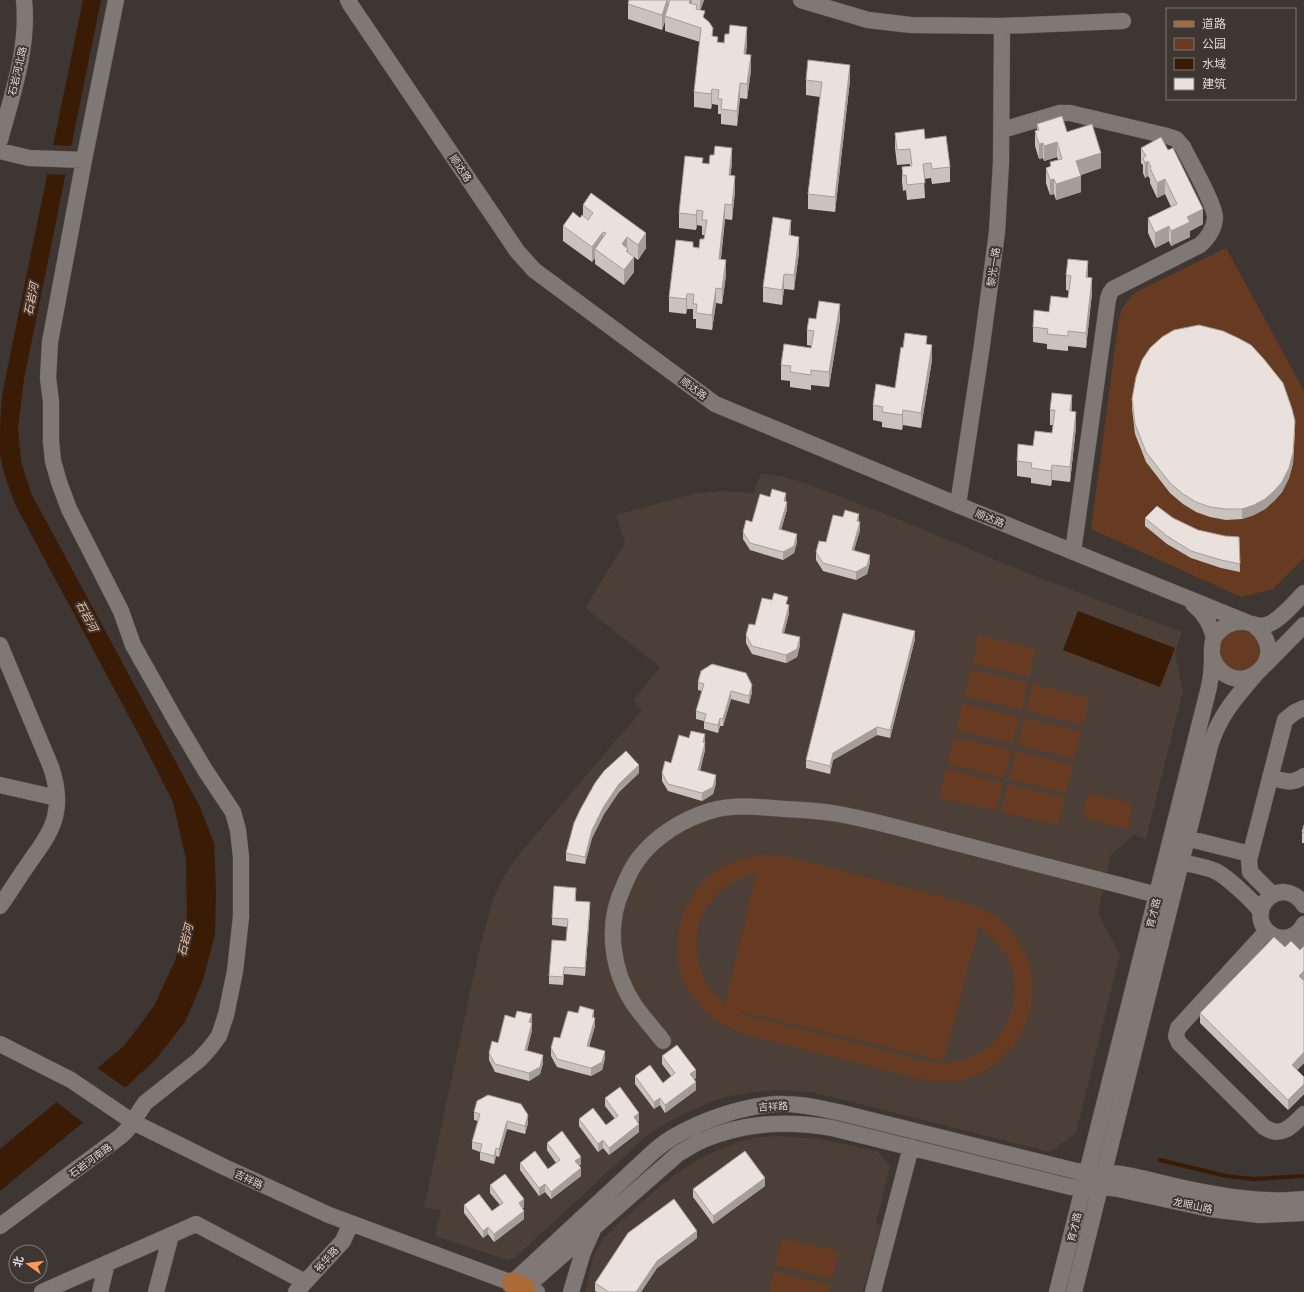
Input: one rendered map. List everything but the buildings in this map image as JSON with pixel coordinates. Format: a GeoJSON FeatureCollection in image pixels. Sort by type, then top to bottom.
{"type":"FeatureCollection","features":[{"type":"Feature","properties":{"kind":"street","name":"石岩河北路"},"geometry":{"type":"LineString","coordinates":[[0,140],[22,55],[25,34],[24,0]]}},
{"type":"Feature","properties":{"kind":"street","name":"石岩河南路"},"geometry":{"type":"LineString","coordinates":[[0,1226],[110,1145],[124,1133],[133,1122],[145,1102],[199,1060],[210,1048],[219,1036],[226,1015],[235,971],[241,917],[242,857],[238,830],[233,812],[205,770],[133,645],[121,611],[69,509],[53,461],[51,441],[51,402],[48,378],[50,342],[80,160],[116,0]]}},
{"type":"Feature","properties":{"kind":"street","name":"顺达路"},"geometry":{"type":"LineString","coordinates":[[348,0],[517,251],[534,270],[715,404],[1251,624],[1262,632],[1267,640],[1269,650],[1268,660],[1260,671]]}},
{"type":"Feature","properties":{"kind":"street"},"geometry":{"type":"LineString","coordinates":[[801,0],[868,20],[911,25],[1002,26],[1123,21]]}},
{"type":"Feature","properties":{"kind":"street","name":"黎光一路"},"geometry":{"type":"LineString","coordinates":[[958,505],[997,232],[1000,196],[1002,130],[1002,26]]}},
{"type":"Feature","properties":{"kind":"street"},"geometry":{"type":"LineString","coordinates":[[1002,130],[1060,113],[1070,113],[1176,139],[1183,147],[1212,207],[1214,218],[1212,230],[1200,245],[1114,289],[1110,293],[1073,552]]}},
{"type":"Feature","properties":{"kind":"street"},"geometry":{"type":"LineString","coordinates":[[0,151],[40,159],[80,160]]}},
{"type":"Feature","properties":{"kind":"street"},"geometry":{"type":"LineString","coordinates":[[1214,638],[1220,630],[1227,625],[1237,622],[1270,624],[1304,593]]}},
{"type":"Feature","properties":{"kind":"street","name":"顺达路"},"geometry":{"type":"LineString","coordinates":[[1178,595],[1190,601],[1206,615],[1211,625],[1214,638]]}},
{"type":"Feature","properties":{"kind":"street","name":"育才路"},"geometry":{"type":"LineString","coordinates":[[1074,1292],[1203,770],[1215,730],[1230,705],[1304,625]]}},
{"type":"Feature","properties":{"kind":"street","name":"育才路"},"geometry":{"type":"LineString","coordinates":[[1057,1292],[1209,687],[1214,638]]}},
{"type":"Feature","properties":{"kind":"street"},"geometry":{"type":"LineString","coordinates":[[0,644],[51,767],[56,782],[57,798],[54,819],[45,838],[0,906]]}},
{"type":"Feature","properties":{"kind":"street"},"geometry":{"type":"LineString","coordinates":[[1212,656],[1216,665],[1229,677],[1238,679],[1248,678],[1260,671]]}},
{"type":"Feature","properties":{"kind":"street"},"geometry":{"type":"LineString","coordinates":[[1272,895],[1250,872],[1250,854],[1285,720],[1295,712],[1304,708]]}},
{"type":"Feature","properties":{"kind":"street"},"geometry":{"type":"LineString","coordinates":[[1270,777],[1289,782],[1297,781],[1304,776]]}},
{"type":"Feature","properties":{"kind":"street"},"geometry":{"type":"LineString","coordinates":[[0,785],[57,798]]}},
{"type":"Feature","properties":{"kind":"street"},"geometry":{"type":"LineString","coordinates":[[664,1041],[634,1005],[618,969],[612,933],[614,911],[628,876],[637,860],[647,848],[660,836],[676,826],[709,811],[723,808],[765,807],[844,815],[1157,895]]}},
{"type":"Feature","properties":{"kind":"street"},"geometry":{"type":"LineString","coordinates":[[1186,838],[1250,854]]}},
{"type":"Feature","properties":{"kind":"street"},"geometry":{"type":"LineString","coordinates":[[1181,862],[1208,869],[1220,874],[1256,905],[1261,913]]}},
{"type":"Feature","properties":{"kind":"street"},"geometry":{"type":"LineString","coordinates":[[1304,904],[1294,894],[1280,892],[1267,899],[1261,913],[1262,921],[1267,931],[1277,937],[1285,938],[1292,936],[1298,932],[1304,924]]}},
{"type":"Feature","properties":{"kind":"street"},"geometry":{"type":"LineString","coordinates":[[1267,931],[1178,1028],[1176,1036],[1179,1043],[1264,1127],[1270,1131],[1276,1132],[1291,1128],[1304,1114]]}},
{"type":"Feature","properties":{"kind":"street"},"geometry":{"type":"LineString","coordinates":[[1292,936],[1304,948]]}},
{"type":"Feature","properties":{"kind":"street","name":"吉祥路"},"geometry":{"type":"LineString","coordinates":[[0,1044],[71,1080],[133,1122],[267,1187],[329,1215],[525,1287]]}},
{"type":"Feature","properties":{"kind":"street","name":"吉祥路"},"geometry":{"type":"LineString","coordinates":[[525,1287],[653,1152],[674,1136],[698,1124],[752,1107],[778,1104],[809,1106],[1087,1173]]}},
{"type":"Feature","properties":{"kind":"street","name":"吉祥路"},"geometry":{"type":"LineString","coordinates":[[525,1287],[679,1153],[702,1140],[724,1132],[750,1126],[780,1122],[806,1123],[838,1129],[1083,1188]]}},
{"type":"Feature","properties":{"kind":"street"},"geometry":{"type":"LineString","coordinates":[[873,1292],[911,1147]]}},
{"type":"Feature","properties":{"kind":"street","name":"龙眼山路"},"geometry":{"type":"LineString","coordinates":[[1087,1173],[1118,1189],[1210,1209],[1260,1215],[1304,1213]]}},
{"type":"Feature","properties":{"kind":"street","name":"龙眼山路"},"geometry":{"type":"LineString","coordinates":[[1083,1188],[1121,1174],[1209,1193],[1251,1199],[1304,1199]]}},
{"type":"Feature","properties":{"kind":"street","name":"裕华路"},"geometry":{"type":"LineString","coordinates":[[300,1287],[343,1241],[352,1223]]}},
{"type":"Feature","properties":{"kind":"street"},"geometry":{"type":"LineString","coordinates":[[42,1292],[196,1224],[300,1287]]}},
{"type":"Feature","properties":{"kind":"street"},"geometry":{"type":"LineString","coordinates":[[571,1292],[583,1252],[594,1226]]}},
{"type":"Feature","properties":{"kind":"street"},"geometry":{"type":"LineString","coordinates":[[156,1292],[171,1235]]}},
{"type":"Feature","properties":{"kind":"street"},"geometry":{"type":"LineString","coordinates":[[100,1292],[107,1262]]}},
{"type":"Feature","properties":{"kind":"shaded area"},"geometry":{"type":"Polygon","coordinates":[[[761,473],[780,476],[805,483],[893,517],[1022,571],[1182,632],[1175,653],[1183,691],[1146,839],[1134,835],[1111,855],[1098,913],[1120,955],[1076,1133],[1050,1152],[829,1096],[809,1092],[784,1090],[754,1092],[730,1096],[710,1102],[659,1127],[643,1139],[515,1258],[508,1260],[435,1236],[441,1211],[424,1207],[480,946],[493,899],[503,878],[516,858],[642,710],[633,701],[660,667],[585,608],[625,543],[616,515],[696,493],[721,491],[753,493],[761,473]]]}},
{"type":"Feature","properties":{"kind":"shaded area"},"geometry":{"type":"Polygon","coordinates":[[[778,1136],[821,1139],[877,1151],[890,1165],[876,1224],[881,1225],[863,1292],[585,1292],[594,1255],[604,1237],[653,1192],[677,1173],[697,1160],[718,1150],[744,1140],[778,1136]]]}},
{"type":"Feature","properties":{"kind":"green space"},"geometry":{"type":"Polygon","coordinates":[[[1226,248],[1304,391],[1304,558],[1273,589],[1241,597],[1091,529],[1119,318],[1123,307],[1136,292],[1226,248]]]}},
{"type":"Feature","properties":{"kind":"green space"},"geometry":{"type":"Polygon","coordinates":[[[1244,630],[1251,633],[1257,639],[1260,650],[1259,658],[1251,667],[1244,670],[1236,670],[1229,667],[1221,658],[1220,646],[1223,639],[1232,631],[1244,630]]]}},
{"type":"Feature","properties":{"kind":"green space"},"geometry":{"type":"Polygon","coordinates":[[[979,635],[1036,649],[1029,677],[972,663],[979,635]]]}},
{"type":"Feature","properties":{"kind":"green space"},"geometry":{"type":"Polygon","coordinates":[[[971,669],[1028,683],[1021,710],[964,696],[971,669]]]}},
{"type":"Feature","properties":{"kind":"green space"},"geometry":{"type":"Polygon","coordinates":[[[1033,684],[1089,698],[1083,725],[1026,711],[1033,684]]]}},
{"type":"Feature","properties":{"kind":"green space"},"geometry":{"type":"Polygon","coordinates":[[[962,703],[1019,717],[1013,744],[956,730],[962,703]]]}},
{"type":"Feature","properties":{"kind":"green space"},"geometry":{"type":"Polygon","coordinates":[[[1024,718],[1081,731],[1074,759],[1017,745],[1024,718]]]}},
{"type":"Feature","properties":{"kind":"green space"},"geometry":{"type":"Polygon","coordinates":[[[954,737],[1011,750],[1004,778],[947,764],[954,737]]]}},
{"type":"Feature","properties":{"kind":"green space"},"geometry":{"type":"Polygon","coordinates":[[[1016,751],[1073,765],[1066,793],[1009,779],[1016,751]]]}},
{"type":"Feature","properties":{"kind":"green space"},"geometry":{"type":"Polygon","coordinates":[[[946,769],[1003,783],[996,811],[939,797],[946,769]]]}},
{"type":"Feature","properties":{"kind":"green space"},"geometry":{"type":"Polygon","coordinates":[[[1008,784],[1065,798],[1058,825],[1001,812],[1008,784]]]}},
{"type":"Feature","properties":{"kind":"green space"},"geometry":{"type":"Polygon","coordinates":[[[1088,793],[1133,804],[1127,829],[1082,817],[1088,793]]]}},
{"type":"Feature","properties":{"kind":"green space"},"geometry":{"type":"Polygon","coordinates":[[[759,855],[789,857],[966,903],[994,915],[1014,934],[1027,958],[1032,979],[1032,1000],[1027,1020],[1019,1038],[1006,1054],[991,1067],[972,1077],[951,1081],[936,1081],[920,1079],[744,1034],[718,1022],[705,1011],[691,994],[681,974],[678,952],[679,931],[685,910],[696,891],[711,875],[730,863],[759,855]],[[756,875],[747,876],[737,880],[721,891],[710,903],[702,917],[697,932],[696,948],[698,963],[704,978],[712,991],[724,1003],[725,1003],[756,875]],[[976,927],[976,929],[978,929],[944,1061],[736,1010],[749,1016],[924,1061],[949,1062],[973,1056],[986,1048],[997,1038],[1005,1026],[1011,1012],[1014,997],[1014,982],[1011,968],[1005,954],[985,932],[976,927]]]}},
{"type":"Feature","properties":{"kind":"green space"},"geometry":{"type":"Polygon","coordinates":[[[782,1238],[839,1251],[832,1279],[775,1265],[782,1238]]]}},
{"type":"Feature","properties":{"kind":"green space"},"geometry":{"type":"Polygon","coordinates":[[[774,1271],[830,1285],[829,1292],[769,1292],[774,1271]]]}},
{"type":"Feature","properties":{"kind":"water","name":"石岩河"},"geometry":{"type":"Polygon","coordinates":[[[83,0],[101,0],[24,379],[18,428],[21,461],[31,493],[199,805],[214,843],[216,890],[215,934],[203,980],[185,1022],[156,1059],[127,1086],[0,1191],[0,1149],[124,1046],[154,1006],[175,961],[187,916],[186,859],[173,802],[140,737],[15,504],[4,472],[0,453],[3,390],[83,0]]]}},
{"type":"Feature","properties":{"kind":"water"},"geometry":{"type":"Polygon","coordinates":[[[1078,611],[1175,648],[1160,687],[1063,650],[1078,611]]]}},
{"type":"Feature","properties":{"kind":"pier"},"geometry":{"type":"Polygon","coordinates":[[[51,145],[74,146],[68,175],[45,174],[51,145]]]}},
{"type":"Feature","properties":{"kind":"pier"},"geometry":{"type":"Polygon","coordinates":[[[96,1067],[127,1089],[85,1124],[55,1101],[96,1067]]]}},
{"type":"Feature","properties":{"kind":"waterway"},"geometry":{"type":"LineString","coordinates":[[1160,1160],[1226,1176],[1254,1179],[1304,1176]]}}]}
